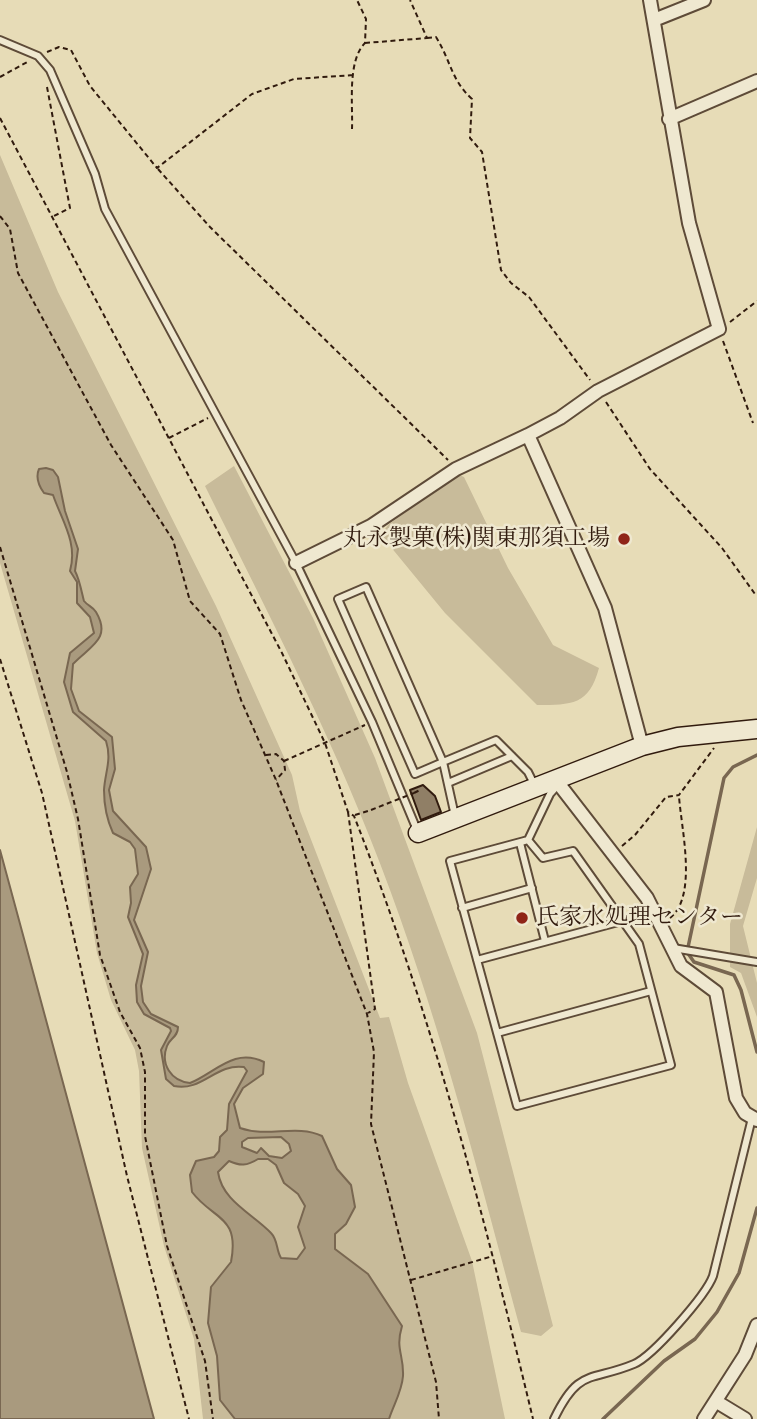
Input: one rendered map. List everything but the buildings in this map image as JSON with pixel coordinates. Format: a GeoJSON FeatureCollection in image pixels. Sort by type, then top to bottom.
{"type":"FeatureCollection","features":[{"type":"Feature","properties":{"kind":"street"},"geometry":{"type":"LineString","coordinates":[[296,563],[371,526],[456,469],[560,418],[598,391],[719,329],[689,223],[650,0]]}},
{"type":"Feature","properties":{"kind":"street"},"geometry":{"type":"LineString","coordinates":[[654,20],[704,0]]}},
{"type":"Feature","properties":{"kind":"street"},"geometry":{"type":"LineString","coordinates":[[669,119],[757,81]]}},
{"type":"Feature","properties":{"kind":"street"},"geometry":{"type":"LineString","coordinates":[[528,435],[606,608],[642,746]]}},
{"type":"Feature","properties":{"kind":"street"},"geometry":{"type":"LineString","coordinates":[[418,832],[536,787],[556,782],[642,746],[678,737],[757,729]]}},
{"type":"Feature","properties":{"kind":"street"},"geometry":{"type":"LineString","coordinates":[[556,782],[647,898],[677,948],[686,970],[711,985],[716,992],[736,1098],[740,1108],[754,1119]]}},
{"type":"Feature","properties":{"kind":"street"},"geometry":{"type":"LineString","coordinates":[[704,1419],[745,1355],[757,1325]]}},
{"type":"Feature","properties":{"kind":"street"},"geometry":{"type":"LineString","coordinates":[[717,1402],[745,1419]]}},
{"type":"Feature","properties":{"kind":"lane"},"geometry":{"type":"LineString","coordinates":[[0,40],[38,56],[50,70],[95,174],[105,209],[296,563],[372,722],[418,832]]}},
{"type":"Feature","properties":{"kind":"lane"},"geometry":{"type":"LineString","coordinates":[[455,817],[443,762],[366,587],[338,599],[415,774],[443,762],[496,740],[528,772],[536,787]]}},
{"type":"Feature","properties":{"kind":"lane"},"geometry":{"type":"LineString","coordinates":[[448,783],[512,756]]}},
{"type":"Feature","properties":{"kind":"lane"},"geometry":{"type":"LineString","coordinates":[[528,840],[543,858],[573,851],[639,944],[671,1065],[517,1106],[450,861],[528,840],[556,782]]}},
{"type":"Feature","properties":{"kind":"lane"},"geometry":{"type":"LineString","coordinates":[[520,843],[545,942]]}},
{"type":"Feature","properties":{"kind":"lane"},"geometry":{"type":"LineString","coordinates":[[463,908],[531,888]]}},
{"type":"Feature","properties":{"kind":"lane"},"geometry":{"type":"LineString","coordinates":[[477,960],[622,921]]}},
{"type":"Feature","properties":{"kind":"lane"},"geometry":{"type":"LineString","coordinates":[[677,948],[757,962]]}},
{"type":"Feature","properties":{"kind":"lane"},"geometry":{"type":"LineString","coordinates":[[497,1033],[651,991]]}},
{"type":"Feature","properties":{"kind":"lane"},"geometry":{"type":"LineString","coordinates":[[554,1419],[581,1381],[643,1359],[703,1296],[713,1276],[754,1119]]}},
{"type":"Feature","properties":{"kind":"path"},"geometry":{"type":"LineString","coordinates":[[357,0],[366,19],[365,43]]}},
{"type":"Feature","properties":{"kind":"path"},"geometry":{"type":"LineString","coordinates":[[410,0],[427,38]]}},
{"type":"Feature","properties":{"kind":"path"},"geometry":{"type":"LineString","coordinates":[[352,129],[354,75],[360,48],[365,43],[436,37],[445,52],[456,85],[472,99],[470,138],[482,152],[501,270],[511,284],[529,297],[598,391],[650,469],[722,548],[755,594]]}},
{"type":"Feature","properties":{"kind":"path"},"geometry":{"type":"LineString","coordinates":[[0,77],[59,47],[71,50],[90,86],[209,227],[456,469]]}},
{"type":"Feature","properties":{"kind":"path"},"geometry":{"type":"LineString","coordinates":[[38,56],[45,75],[70,208],[53,216]]}},
{"type":"Feature","properties":{"kind":"path"},"geometry":{"type":"LineString","coordinates":[[158,168],[252,94],[294,79],[354,75]]}},
{"type":"Feature","properties":{"kind":"path"},"geometry":{"type":"LineString","coordinates":[[0,118],[282,653],[326,743],[348,812],[375,1009],[367,1014]]}},
{"type":"Feature","properties":{"kind":"path"},"geometry":{"type":"LineString","coordinates":[[0,216],[10,229],[18,273],[111,445],[173,540],[190,601],[220,634],[241,700],[276,780],[367,1014],[374,1052],[371,1125],[436,1382],[439,1419]]}},
{"type":"Feature","properties":{"kind":"path"},"geometry":{"type":"LineString","coordinates":[[754,423],[719,329],[757,301]]}},
{"type":"Feature","properties":{"kind":"path"},"geometry":{"type":"LineString","coordinates":[[169,438],[215,414]]}},
{"type":"Feature","properties":{"kind":"path"},"geometry":{"type":"LineString","coordinates":[[0,547],[70,783],[100,955],[120,1012],[140,1048],[145,1072],[145,1136],[167,1246],[205,1361],[213,1419]]}},
{"type":"Feature","properties":{"kind":"path"},"geometry":{"type":"LineString","coordinates":[[0,659],[42,793],[127,1176],[189,1419]]}},
{"type":"Feature","properties":{"kind":"path"},"geometry":{"type":"LineString","coordinates":[[284,761],[372,722]]}},
{"type":"Feature","properties":{"kind":"path"},"geometry":{"type":"LineString","coordinates":[[613,853],[635,835],[666,797],[679,795],[719,742]]}},
{"type":"Feature","properties":{"kind":"path"},"geometry":{"type":"LineString","coordinates":[[265,755],[276,754],[284,761],[285,770],[276,780]]}},
{"type":"Feature","properties":{"kind":"path"},"geometry":{"type":"LineString","coordinates":[[354,816],[421,790]]}},
{"type":"Feature","properties":{"kind":"path"},"geometry":{"type":"LineString","coordinates":[[660,923],[677,912],[682,897],[685,834],[679,795]]}},
{"type":"Feature","properties":{"kind":"path"},"geometry":{"type":"LineString","coordinates":[[348,812],[354,816],[380,882],[449,1093],[495,1256],[533,1419]]}},
{"type":"Feature","properties":{"kind":"path"},"geometry":{"type":"LineString","coordinates":[[410,1280],[495,1256]]}},
{"type":"Feature","properties":{"kind":"shaded area"},"geometry":{"type":"Polygon","coordinates":[[[0,155],[58,292],[216,606],[292,775],[300,811],[380,1018],[389,1017],[408,1083],[472,1261],[505,1419],[203,1419],[194,1339],[164,1246],[142,1148],[139,1071],[135,1050],[111,1000],[97,953],[75,821],[0,563],[0,155]]]}},
{"type":"Feature","properties":{"kind":"shaded area"},"geometry":{"type":"Polygon","coordinates":[[[234,466],[313,618],[375,758],[477,1033],[553,1326],[541,1336],[521,1332],[444,1054],[409,944],[370,838],[303,685],[205,486],[234,466]]]}},
{"type":"Feature","properties":{"kind":"shaded area"},"geometry":{"type":"Polygon","coordinates":[[[39,469],[53,470],[58,477],[65,511],[78,549],[75,571],[84,601],[95,610],[102,629],[97,641],[73,664],[71,689],[79,711],[112,737],[115,769],[109,790],[113,811],[146,847],[151,869],[134,920],[148,952],[141,986],[143,1002],[151,1014],[178,1027],[177,1033],[167,1046],[166,1065],[177,1079],[190,1083],[234,1059],[253,1058],[264,1062],[263,1074],[243,1088],[234,1104],[240,1128],[261,1132],[302,1131],[322,1136],[337,1169],[351,1185],[355,1207],[346,1224],[335,1234],[335,1249],[368,1274],[402,1326],[399,1341],[402,1382],[389,1419],[235,1419],[220,1400],[217,1356],[208,1323],[211,1287],[231,1262],[232,1235],[223,1220],[192,1192],[190,1175],[196,1161],[214,1157],[219,1151],[220,1137],[227,1130],[229,1104],[247,1071],[244,1067],[234,1067],[193,1085],[174,1086],[166,1079],[161,1050],[170,1028],[144,1014],[137,1002],[136,985],[143,954],[128,917],[130,887],[138,874],[135,849],[130,842],[113,833],[105,806],[108,760],[106,741],[73,712],[64,682],[70,653],[94,633],[90,617],[77,603],[77,582],[70,571],[72,551],[68,532],[53,495],[44,493],[39,485],[39,469]],[[281,1137],[248,1138],[242,1142],[242,1147],[257,1153],[261,1148],[269,1156],[282,1158],[291,1151],[289,1144],[281,1137]],[[258,1159],[244,1165],[229,1161],[218,1172],[221,1182],[232,1199],[273,1236],[281,1258],[297,1259],[305,1248],[298,1227],[305,1206],[298,1194],[284,1183],[276,1165],[268,1159],[258,1159]]]}},
{"type":"Feature","properties":{"kind":"shaded area"},"geometry":{"type":"Polygon","coordinates":[[[457,474],[464,477],[508,568],[553,645],[599,668],[590,689],[577,700],[537,705],[445,613],[381,535],[388,525],[457,474]]]}},
{"type":"Feature","properties":{"kind":"shaded area"},"geometry":{"type":"Polygon","coordinates":[[[757,827],[757,878],[743,926],[757,983],[757,1017],[741,973],[730,967],[730,924],[757,827]]]}},
{"type":"Feature","properties":{"kind":"shaded area"},"geometry":{"type":"Polygon","coordinates":[[[0,850],[154,1419],[0,1419],[0,850]]]}},
{"type":"Feature","properties":{"kind":"waterway"},"geometry":{"type":"LineString","coordinates":[[757,755],[733,767],[724,778],[687,952],[694,962],[734,975],[741,990],[757,1052]]}},
{"type":"Feature","properties":{"kind":"waterway"},"geometry":{"type":"LineString","coordinates":[[603,1419],[664,1361],[695,1339],[717,1312],[739,1273],[757,1208]]}},
{"type":"Feature","properties":{"kind":"place","name":"丸永製菓(株)関東那須工場"},"geometry":{"type":"Point","coordinates":[624,539]}},
{"type":"Feature","properties":{"kind":"place","name":"氏家水処理センター"},"geometry":{"type":"Point","coordinates":[522,918]}}]}
